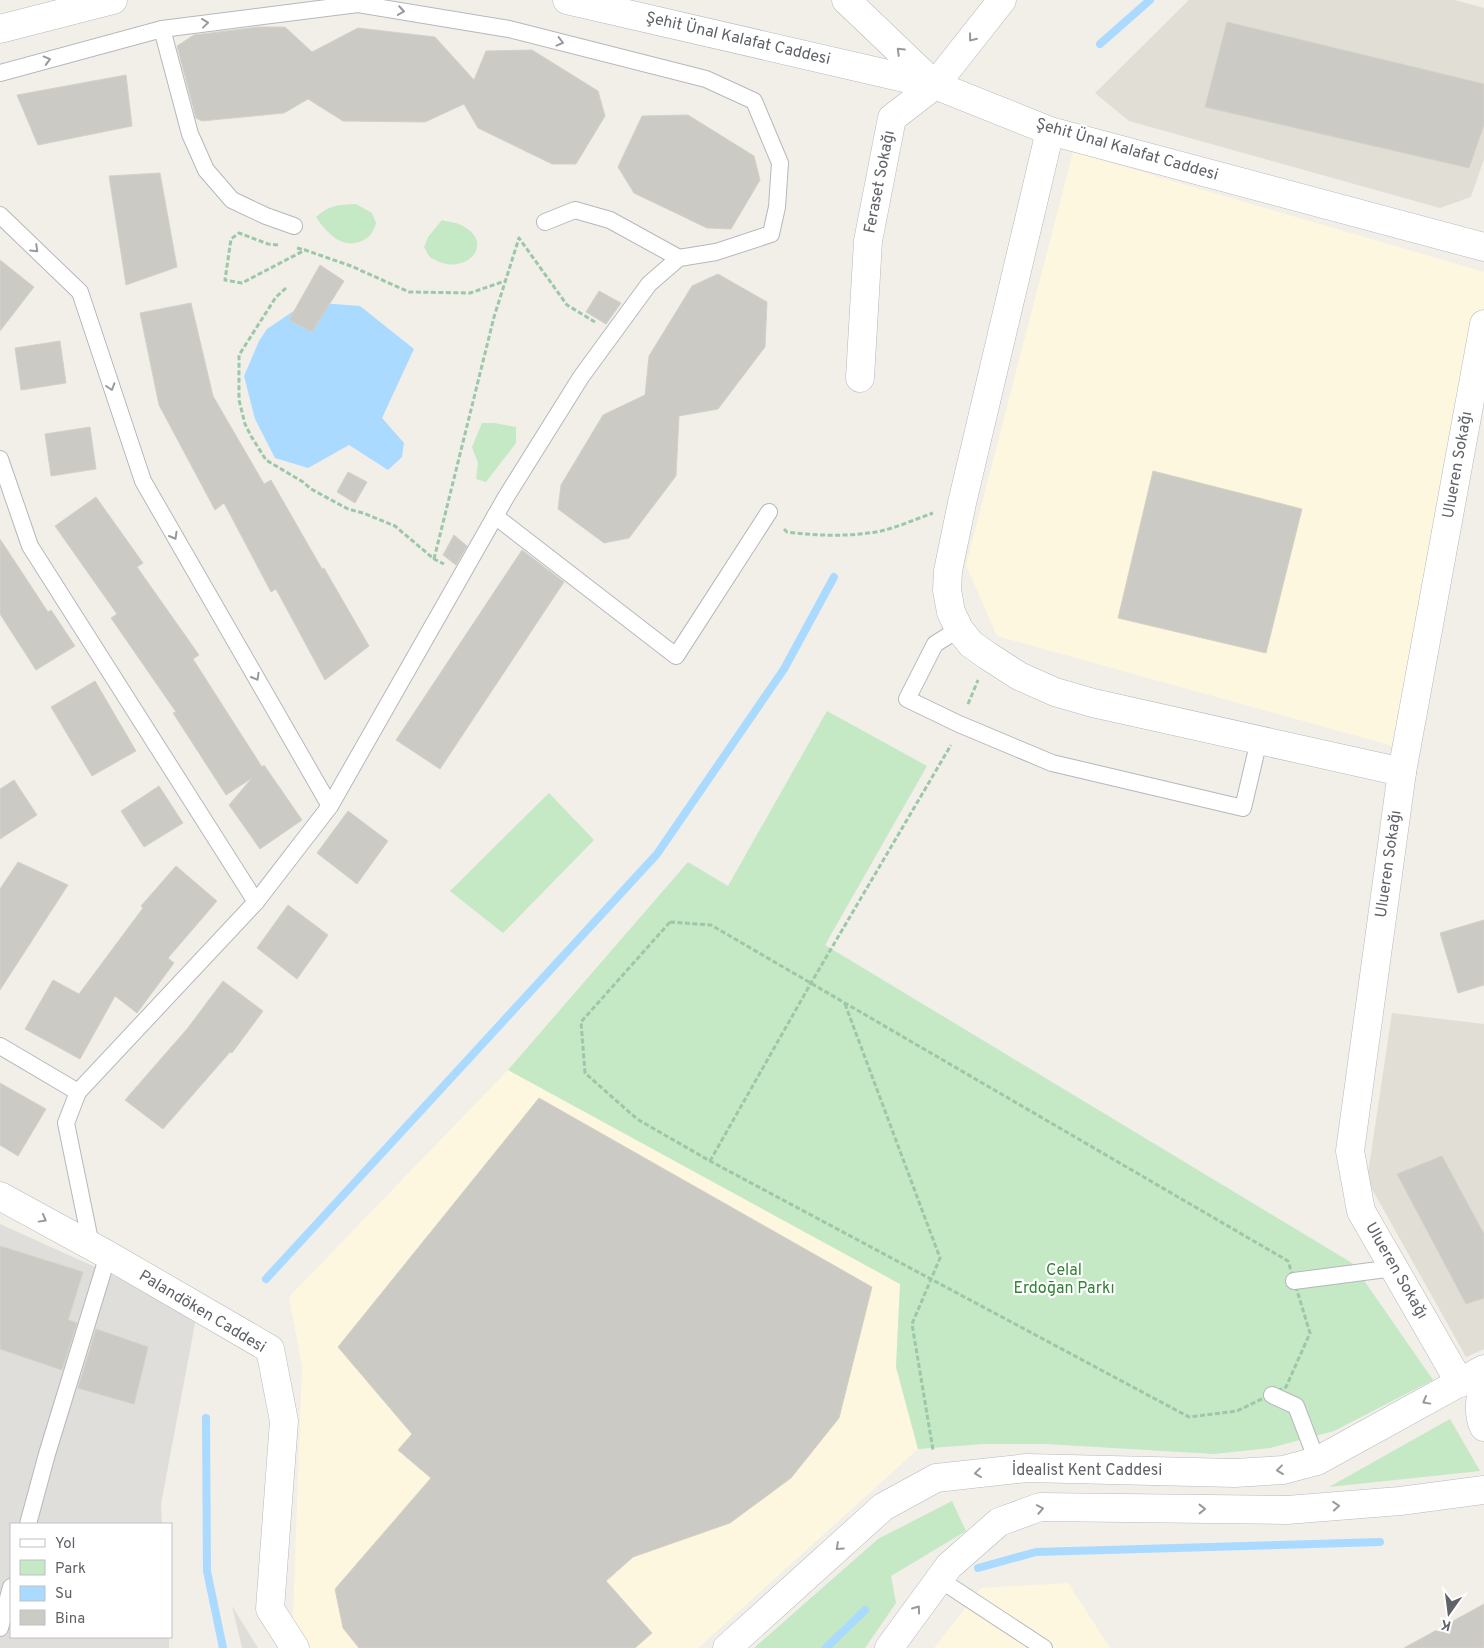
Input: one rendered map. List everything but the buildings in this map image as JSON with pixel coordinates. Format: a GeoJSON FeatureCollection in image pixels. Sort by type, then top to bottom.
{"type":"FeatureCollection","features":[{"type":"Feature","properties":{"kind":"street"},"geometry":{"type":"LineString","coordinates":[[0,29],[114,0]]}},
{"type":"Feature","properties":{"kind":"street","name":"Şehit Ünal Kalafat Caddesi"},"geometry":{"type":"LineString","coordinates":[[567,0],[935,85],[1050,132],[1484,247]]}},
{"type":"Feature","properties":{"kind":"street"},"geometry":{"type":"LineString","coordinates":[[846,0],[935,85]]}},
{"type":"Feature","properties":{"kind":"street","name":"Feraset Sokağı"},"geometry":{"type":"LineString","coordinates":[[860,378],[868,241],[892,118],[935,85],[1002,0]]}},
{"type":"Feature","properties":{"kind":"street"},"geometry":{"type":"LineString","coordinates":[[1050,132],[962,503],[948,571],[947,590],[951,612],[959,629],[971,644],[988,656],[1019,676],[1055,692],[1094,703],[1402,772]]}},
{"type":"Feature","properties":{"kind":"street","name":"Ulueren Sokağı"},"geometry":{"type":"LineString","coordinates":[[1472,1384],[1394,1268],[1361,1211],[1350,1151],[1402,772],[1484,324]]}},
{"type":"Feature","properties":{"kind":"street","name":"Palandöken Caddesi"},"geometry":{"type":"LineString","coordinates":[[0,1196],[99,1250],[270,1349],[284,1421],[270,1609],[295,1648]]}},
{"type":"Feature","properties":{"kind":"street","name":"İdealist Kent Caddesi"},"geometry":{"type":"LineString","coordinates":[[727,1648],[883,1507],[938,1478],[1027,1468],[1235,1473],[1283,1470],[1317,1461],[1472,1384],[1484,1369]]}},
{"type":"Feature","properties":{"kind":"street"},"geometry":{"type":"LineString","coordinates":[[1472,1384],[1480,1394],[1481,1421],[1484,1427]]}},
{"type":"Feature","properties":{"kind":"street"},"geometry":{"type":"LineString","coordinates":[[889,1648],[949,1566],[999,1522],[1040,1507],[1287,1510],[1400,1501],[1484,1490]]}},
{"type":"Feature","properties":{"kind":"lane"},"geometry":{"type":"LineString","coordinates":[[0,72],[162,29],[358,4],[508,29],[706,79],[754,102],[780,163],[777,207],[771,234],[716,252],[679,258],[649,284],[581,377],[495,516],[330,806],[256,902],[78,1092],[66,1122],[99,1250],[28,1523]]}},
{"type":"Feature","properties":{"kind":"lane"},"geometry":{"type":"LineString","coordinates":[[162,29],[190,134],[206,170],[232,200],[266,216],[294,226]]}},
{"type":"Feature","properties":{"kind":"lane"},"geometry":{"type":"LineString","coordinates":[[545,222],[575,210],[610,220],[679,258]]}},
{"type":"Feature","properties":{"kind":"lane"},"geometry":{"type":"LineString","coordinates":[[0,215],[80,292],[143,481],[330,806]]}},
{"type":"Feature","properties":{"kind":"lane"},"geometry":{"type":"LineString","coordinates":[[0,460],[30,546],[256,902]]}},
{"type":"Feature","properties":{"kind":"lane"},"geometry":{"type":"LineString","coordinates":[[495,516],[676,656],[769,512]]}},
{"type":"Feature","properties":{"kind":"lane"},"geometry":{"type":"LineString","coordinates":[[959,629],[935,644],[907,699],[959,724],[1052,763],[1243,808],[1259,740]]}},
{"type":"Feature","properties":{"kind":"lane"},"geometry":{"type":"LineString","coordinates":[[0,1046],[78,1092]]}},
{"type":"Feature","properties":{"kind":"lane"},"geometry":{"type":"LineString","coordinates":[[1294,1281],[1394,1268]]}},
{"type":"Feature","properties":{"kind":"lane"},"geometry":{"type":"LineString","coordinates":[[1272,1395],[1296,1406],[1317,1461]]}},
{"type":"Feature","properties":{"kind":"lane"},"geometry":{"type":"LineString","coordinates":[[939,1578],[1044,1648]]}},
{"type":"Feature","properties":{"kind":"lane"},"geometry":{"type":"LineString","coordinates":[[0,1628],[10,1591]]}},
{"type":"Feature","properties":{"kind":"path"},"geometry":{"type":"LineString","coordinates":[[287,247],[268,244],[239,233],[231,238],[225,280],[242,282],[305,250]]}},
{"type":"Feature","properties":{"kind":"path"},"geometry":{"type":"LineString","coordinates":[[434,559],[494,317],[519,238],[567,305],[613,332]]}},
{"type":"Feature","properties":{"kind":"path"},"geometry":{"type":"LineString","coordinates":[[296,248],[351,266],[409,292],[470,293],[505,281]]}},
{"type":"Feature","properties":{"kind":"path"},"geometry":{"type":"LineString","coordinates":[[286,288],[276,297],[239,355],[239,400],[244,424],[251,436],[266,460],[303,482],[311,490],[348,509],[395,526],[434,559],[462,575]]}},
{"type":"Feature","properties":{"kind":"path"},"geometry":{"type":"LineString","coordinates":[[769,512],[787,532],[815,536],[855,535],[883,530],[962,503]]}},
{"type":"Feature","properties":{"kind":"path"},"geometry":{"type":"LineString","coordinates":[[710,1161],[811,983],[952,742],[988,656]]}},
{"type":"Feature","properties":{"kind":"path"},"geometry":{"type":"LineString","coordinates":[[670,922],[711,925],[845,1003],[1288,1261],[1310,1333],[1286,1387],[1237,1411],[1189,1417],[710,1161],[637,1119],[585,1074],[581,1022],[670,922]]}},
{"type":"Feature","properties":{"kind":"path"},"geometry":{"type":"LineString","coordinates":[[845,1003],[940,1258],[912,1324],[938,1478]]}},
{"type":"Feature","properties":{"kind":"shaded area"},"geometry":{"type":"Polygon","coordinates":[[[1189,0],[1455,0],[1484,8],[1484,159],[1471,197],[1440,208],[1129,121],[1095,93],[1189,0]]]}},
{"type":"Feature","properties":{"kind":"shaded area"},"geometry":{"type":"Polygon","coordinates":[[[1073,152],[1484,272],[1484,375],[1393,746],[997,636],[966,565],[1073,152]]]}},
{"type":"Feature","properties":{"kind":"shaded area"},"geometry":{"type":"Polygon","coordinates":[[[1392,1013],[1484,1024],[1484,1349],[1466,1357],[1367,1180],[1392,1013]]]}},
{"type":"Feature","properties":{"kind":"shaded area"},"geometry":{"type":"Polygon","coordinates":[[[508,1070],[900,1284],[896,1367],[918,1449],[698,1648],[292,1648],[302,1367],[289,1297],[508,1070]]]}},
{"type":"Feature","properties":{"kind":"shaded area"},"geometry":{"type":"Polygon","coordinates":[[[0,1224],[197,1313],[161,1504],[162,1523],[10,1523],[10,1638],[169,1638],[169,1648],[0,1648],[0,1224]]]}},
{"type":"Feature","properties":{"kind":"shaded area"},"geometry":{"type":"Polygon","coordinates":[[[1068,1583],[1110,1648],[934,1648],[981,1588],[1068,1583]]]}},
{"type":"Feature","properties":{"kind":"shaded area"},"geometry":{"type":"Polygon","coordinates":[[[232,1606],[258,1648],[242,1648],[232,1606]]]}},
{"type":"Feature","properties":{"kind":"green space"},"geometry":{"type":"Polygon","coordinates":[[[356,204],[372,213],[376,223],[370,235],[362,241],[348,243],[335,238],[316,217],[334,206],[356,204]]]}},
{"type":"Feature","properties":{"kind":"green space"},"geometry":{"type":"Polygon","coordinates":[[[442,220],[457,223],[471,232],[476,240],[477,248],[474,255],[459,264],[448,264],[437,261],[428,255],[424,247],[428,237],[442,220]]]}},
{"type":"Feature","properties":{"kind":"green space"},"geometry":{"type":"Polygon","coordinates":[[[482,423],[516,427],[516,443],[486,482],[476,479],[478,463],[472,447],[482,423]]]}},
{"type":"Feature","properties":{"kind":"green space","name":"Celal Erdoğan Parkı"},"geometry":{"type":"Polygon","coordinates":[[[827,711],[927,766],[825,945],[1352,1263],[1433,1380],[1334,1431],[1270,1448],[1214,1454],[1046,1444],[984,1444],[918,1449],[896,1367],[900,1284],[508,1070],[688,862],[728,886],[827,711]]]}},
{"type":"Feature","properties":{"kind":"green space"},"geometry":{"type":"Polygon","coordinates":[[[549,793],[594,840],[503,933],[450,891],[549,793]]]}},
{"type":"Feature","properties":{"kind":"green space"},"geometry":{"type":"Polygon","coordinates":[[[1450,1419],[1480,1471],[1329,1487],[1450,1419]]]}},
{"type":"Feature","properties":{"kind":"green space"},"geometry":{"type":"Polygon","coordinates":[[[952,1501],[966,1531],[891,1576],[896,1603],[865,1648],[754,1648],[878,1539],[952,1501]]]}},
{"type":"Feature","properties":{"kind":"water"},"geometry":{"type":"Polygon","coordinates":[[[307,302],[360,306],[414,349],[382,418],[404,443],[402,457],[388,470],[349,445],[308,468],[275,458],[255,419],[244,376],[259,341],[267,329],[307,302]]]}},
{"type":"Feature","properties":{"kind":"waterway"},"geometry":{"type":"LineString","coordinates":[[1100,44],[1150,0]]}},
{"type":"Feature","properties":{"kind":"waterway"},"geometry":{"type":"LineString","coordinates":[[266,1279],[657,854],[784,669],[834,577]]}},
{"type":"Feature","properties":{"kind":"waterway"},"geometry":{"type":"LineString","coordinates":[[206,1418],[207,1571],[223,1648]]}},
{"type":"Feature","properties":{"kind":"waterway"},"geometry":{"type":"LineString","coordinates":[[978,1568],[1036,1552],[1380,1542]]}},
{"type":"Feature","properties":{"kind":"waterway"},"geometry":{"type":"LineString","coordinates":[[826,1648],[865,1610]]}}]}
